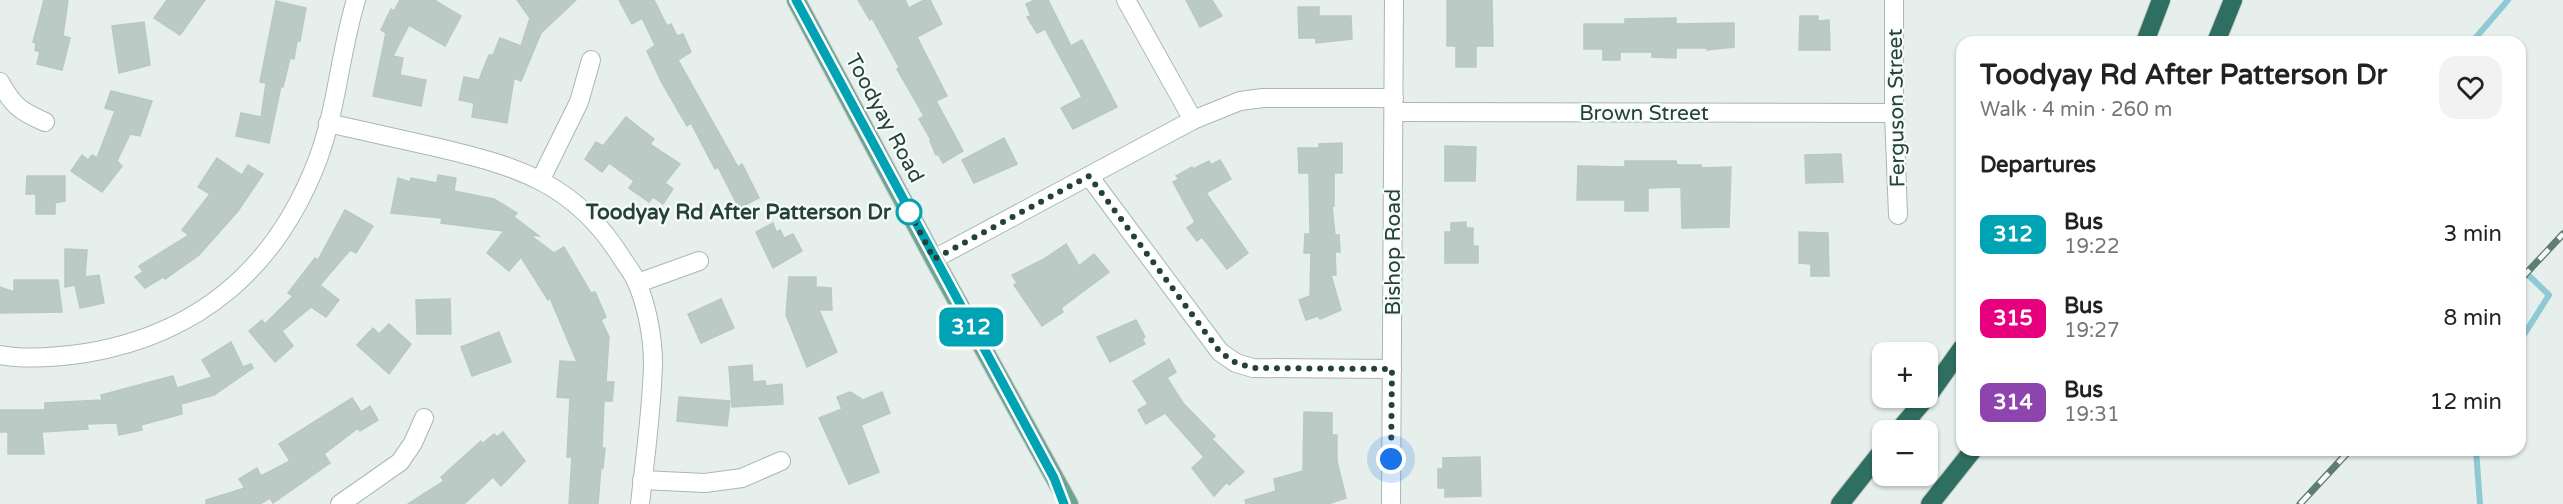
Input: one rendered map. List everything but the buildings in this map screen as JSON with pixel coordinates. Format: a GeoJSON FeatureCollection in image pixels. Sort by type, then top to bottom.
{"type":"FeatureCollection","features":[{"type":"Feature","properties":{"kind":"highway"},"geometry":{"type":"LineString","coordinates":[[2147,36],[2161,0]]}},
{"type":"Feature","properties":{"kind":"highway"},"geometry":{"type":"LineString","coordinates":[[2218,36],[2233,0]]}},
{"type":"Feature","properties":{"kind":"highway"},"geometry":{"type":"LineString","coordinates":[[1938,382],[1956,356]]}},
{"type":"Feature","properties":{"kind":"highway"},"geometry":{"type":"LineString","coordinates":[[1907,420],[1918,408]]}},
{"type":"Feature","properties":{"kind":"highway"},"geometry":{"type":"LineString","coordinates":[[1930,504],[1968,456]]}},
{"type":"Feature","properties":{"kind":"highway"},"geometry":{"type":"LineString","coordinates":[[1839,504],[1872,463]]}},
{"type":"Feature","properties":{"kind":"main road","name":"Toodyay Road"},"geometry":{"type":"LineString","coordinates":[[796,0],[934,259],[1069,504]]}},
{"type":"Feature","properties":{"kind":"main road","name":"Toodyay Road"},"geometry":{"type":"LineString","coordinates":[[1054,478],[1064,504]]}},
{"type":"Feature","properties":{"kind":"street"},"geometry":{"type":"LineString","coordinates":[[0,355],[43,357],[113,348],[147,338],[180,324],[243,278],[270,248],[294,211],[318,157],[328,123],[347,29],[356,0]]}},
{"type":"Feature","properties":{"kind":"street"},"geometry":{"type":"LineString","coordinates":[[1126,0],[1193,120]]}},
{"type":"Feature","properties":{"kind":"street","name":"Bishop Road"},"geometry":{"type":"LineString","coordinates":[[1391,504],[1394,0]]}},
{"type":"Feature","properties":{"kind":"street","name":"Ferguson Street"},"geometry":{"type":"LineString","coordinates":[[1894,0],[1894,113],[1898,215]]}},
{"type":"Feature","properties":{"kind":"street"},"geometry":{"type":"LineString","coordinates":[[541,179],[579,102],[591,60]]}},
{"type":"Feature","properties":{"kind":"street"},"geometry":{"type":"LineString","coordinates":[[0,82],[9,99],[21,111],[45,122]]}},
{"type":"Feature","properties":{"kind":"street","name":"Brown Street"},"geometry":{"type":"LineString","coordinates":[[934,259],[1193,120],[1240,101],[1263,98],[1394,105],[1894,113]]}},
{"type":"Feature","properties":{"kind":"street"},"geometry":{"type":"LineString","coordinates":[[328,123],[488,159],[541,179],[570,199],[591,218],[617,249],[638,283],[649,325],[653,362],[640,504]]}},
{"type":"Feature","properties":{"kind":"street"},"geometry":{"type":"LineString","coordinates":[[1089,176],[1220,352],[1236,363],[1273,369],[1392,369]]}},
{"type":"Feature","properties":{"kind":"street"},"geometry":{"type":"LineString","coordinates":[[638,283],[699,261]]}},
{"type":"Feature","properties":{"kind":"street"},"geometry":{"type":"LineString","coordinates":[[340,504],[400,462],[413,443],[424,418]]}},
{"type":"Feature","properties":{"kind":"street"},"geometry":{"type":"LineString","coordinates":[[642,480],[714,482],[742,478],[780,461]]}},
{"type":"Feature","properties":{"kind":"waterway"},"geometry":{"type":"LineString","coordinates":[[2477,36],[2508,0]]}},
{"type":"Feature","properties":{"kind":"waterway"},"geometry":{"type":"LineString","coordinates":[[2526,273],[2549,295],[2526,331]]}},
{"type":"Feature","properties":{"kind":"waterway"},"geometry":{"type":"LineString","coordinates":[[2476,456],[2480,504]]}},
{"type":"Feature","properties":{"kind":"railway"},"geometry":{"type":"LineString","coordinates":[[2526,274],[2563,234]]}},
{"type":"Feature","properties":{"kind":"railway"},"geometry":{"type":"LineString","coordinates":[[2300,504],[2344,456]]}},
{"type":"Feature","properties":{"kind":"bus line","name":"312"},"geometry":{"type":"LineString","coordinates":[[796,0],[1054,478],[1064,504]]}},
{"type":"Feature","properties":{"kind":"place","name":"Toodyay Rd After Patterson Dr"},"geometry":{"type":"Point","coordinates":[909,212]}},
{"type":"Feature","properties":{"kind":"route"},"geometry":{"type":"LineString","coordinates":[[909,212],[905,203],[934,259],[1089,176],[1220,352],[1236,363],[1253,368],[1273,369],[1392,369],[1391,459]]}}]}
